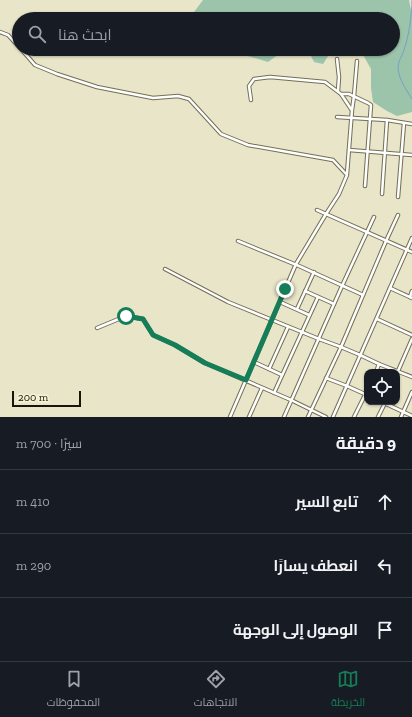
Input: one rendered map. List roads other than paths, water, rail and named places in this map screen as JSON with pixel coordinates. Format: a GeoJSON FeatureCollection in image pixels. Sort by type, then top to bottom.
{"type":"FeatureCollection","features":[{"type":"Feature","properties":{"kind":"street"},"geometry":{"type":"LineString","coordinates":[[0,32],[8,35],[12,39]]}},
{"type":"Feature","properties":{"kind":"street"},"geometry":{"type":"LineString","coordinates":[[27,56],[35,65],[97,87],[154,98],[178,96],[189,99],[221,134],[248,145],[333,160],[347,175]]}},
{"type":"Feature","properties":{"kind":"street"},"geometry":{"type":"LineString","coordinates":[[337,59],[340,93]]}},
{"type":"Feature","properties":{"kind":"street"},"geometry":{"type":"LineString","coordinates":[[230,417],[296,264],[339,194],[347,175],[351,118],[358,61]]}},
{"type":"Feature","properties":{"kind":"street"},"geometry":{"type":"LineString","coordinates":[[251,100],[249,86],[254,79],[270,77],[325,82],[340,93],[352,110]]}},
{"type":"Feature","properties":{"kind":"street"},"geometry":{"type":"LineString","coordinates":[[340,93],[349,94],[368,102],[371,105],[365,186]]}},
{"type":"Feature","properties":{"kind":"street"},"geometry":{"type":"LineString","coordinates":[[337,117],[387,120],[412,124]]}},
{"type":"Feature","properties":{"kind":"street"},"geometry":{"type":"LineString","coordinates":[[382,194],[387,120]]}},
{"type":"Feature","properties":{"kind":"street"},"geometry":{"type":"LineString","coordinates":[[398,197],[404,123]]}},
{"type":"Feature","properties":{"kind":"street"},"geometry":{"type":"LineString","coordinates":[[349,150],[412,155]]}},
{"type":"Feature","properties":{"kind":"street"},"geometry":{"type":"LineString","coordinates":[[317,210],[412,252]]}},
{"type":"Feature","properties":{"kind":"street"},"geometry":{"type":"LineString","coordinates":[[308,417],[341,347],[398,215]]}},
{"type":"Feature","properties":{"kind":"street"},"geometry":{"type":"LineString","coordinates":[[284,417],[374,217]]}},
{"type":"Feature","properties":{"kind":"street"},"geometry":{"type":"LineString","coordinates":[[333,417],[412,238]]}},
{"type":"Feature","properties":{"kind":"street"},"geometry":{"type":"LineString","coordinates":[[238,241],[296,264],[363,295]]}},
{"type":"Feature","properties":{"kind":"street"},"geometry":{"type":"LineString","coordinates":[[165,269],[228,302],[302,333],[341,347],[391,369]]}},
{"type":"Feature","properties":{"kind":"street"},"geometry":{"type":"LineString","coordinates":[[297,310],[314,272]]}},
{"type":"Feature","properties":{"kind":"street"},"geometry":{"type":"LineString","coordinates":[[390,288],[411,297],[412,291]]}},
{"type":"Feature","properties":{"kind":"street"},"geometry":{"type":"LineString","coordinates":[[305,291],[334,304]]}},
{"type":"Feature","properties":{"kind":"street"},"geometry":{"type":"LineString","coordinates":[[274,393],[318,297]]}},
{"type":"Feature","properties":{"kind":"street"},"geometry":{"type":"LineString","coordinates":[[280,302],[310,315]]}},
{"type":"Feature","properties":{"kind":"street"},"geometry":{"type":"LineString","coordinates":[[97,328],[126,316],[143,319],[153,335],[175,345],[205,363],[291,400],[326,417]]}},
{"type":"Feature","properties":{"kind":"street"},"geometry":{"type":"LineString","coordinates":[[377,319],[412,335]]}},
{"type":"Feature","properties":{"kind":"street"},"geometry":{"type":"LineString","coordinates":[[269,369],[288,327]]}},
{"type":"Feature","properties":{"kind":"street"},"geometry":{"type":"LineString","coordinates":[[399,369],[412,339]]}},
{"type":"Feature","properties":{"kind":"street"},"geometry":{"type":"LineString","coordinates":[[254,362],[282,375]]}},
{"type":"Feature","properties":{"kind":"street"},"geometry":{"type":"LineString","coordinates":[[377,369],[379,364]]}},
{"type":"Feature","properties":{"kind":"street"},"geometry":{"type":"LineString","coordinates":[[400,373],[412,377]]}},
{"type":"Feature","properties":{"kind":"street"},"geometry":{"type":"LineString","coordinates":[[326,378],[364,393]]}},
{"type":"Feature","properties":{"kind":"street"},"geometry":{"type":"LineString","coordinates":[[249,417],[262,388]]}},
{"type":"Feature","properties":{"kind":"street"},"geometry":{"type":"LineString","coordinates":[[401,417],[412,392]]}},
{"type":"Feature","properties":{"kind":"street"},"geometry":{"type":"LineString","coordinates":[[354,417],[364,399]]}},
{"type":"Feature","properties":{"kind":"street"},"geometry":{"type":"LineString","coordinates":[[378,417],[383,405]]}},
{"type":"Feature","properties":{"kind":"street"},"geometry":{"type":"LineString","coordinates":[[390,405],[412,416]]}},
{"type":"Feature","properties":{"kind":"waterway"},"geometry":{"type":"LineString","coordinates":[[412,0],[409,32],[398,67],[401,80],[412,99]]}}]}
